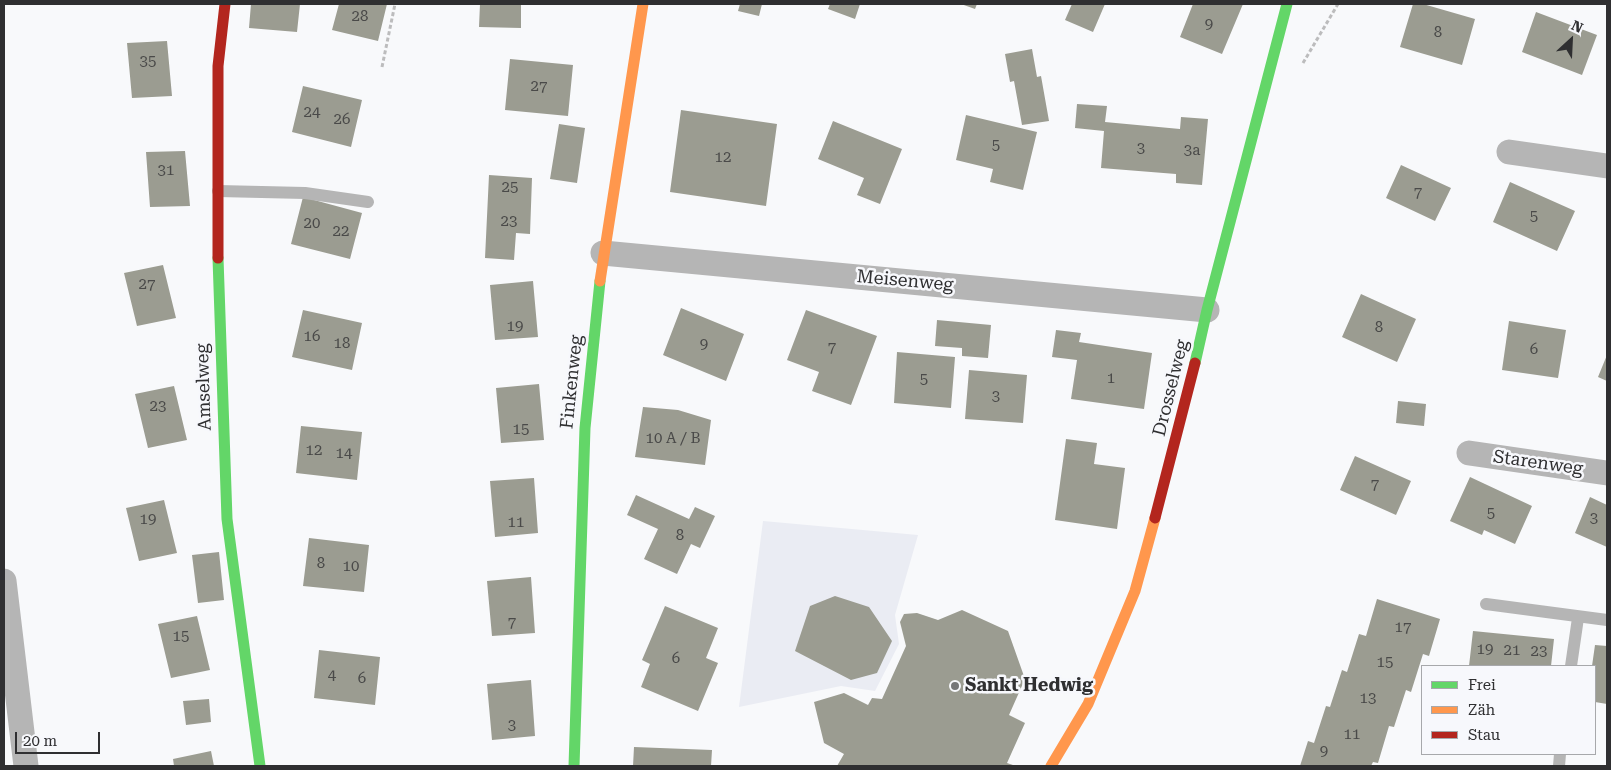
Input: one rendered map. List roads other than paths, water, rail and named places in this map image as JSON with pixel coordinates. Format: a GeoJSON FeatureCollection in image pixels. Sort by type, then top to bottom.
{"type":"FeatureCollection","features":[{"type":"Feature","properties":{"kind":"street","name":"Amselweg"},"geometry":{"type":"LineString","coordinates":[[225,4],[218,66],[218,296],[227,520],[260,766]]}},
{"type":"Feature","properties":{"kind":"street","name":"Finkenweg"},"geometry":{"type":"LineString","coordinates":[[574,766],[584,428],[603,253],[643,4]]}},
{"type":"Feature","properties":{"kind":"street","name":"Drosselweg"},"geometry":{"type":"LineString","coordinates":[[1051,766],[1088,704],[1135,591],[1189,392],[1207,310],[1287,4]]}},
{"type":"Feature","properties":{"kind":"street"},"geometry":{"type":"LineString","coordinates":[[1509,152],[1607,166]]}},
{"type":"Feature","properties":{"kind":"street","name":"Meisenweg"},"geometry":{"type":"LineString","coordinates":[[603,253],[1207,310]]}},
{"type":"Feature","properties":{"kind":"street","name":"Starenweg"},"geometry":{"type":"LineString","coordinates":[[1469,453],[1607,473]]}},
{"type":"Feature","properties":{"kind":"street"},"geometry":{"type":"LineString","coordinates":[[4,581],[26,766]]}},
{"type":"Feature","properties":{"kind":"lane"},"geometry":{"type":"LineString","coordinates":[[218,192],[305,193],[368,202]]}},
{"type":"Feature","properties":{"kind":"lane"},"geometry":{"type":"LineString","coordinates":[[1486,604],[1578,618],[1607,620]]}},
{"type":"Feature","properties":{"kind":"lane"},"geometry":{"type":"LineString","coordinates":[[1572,665],[1578,618]]}},
{"type":"Feature","properties":{"kind":"place","name":"Sankt Hedwig"},"geometry":{"type":"Point","coordinates":[955,686]}}]}
